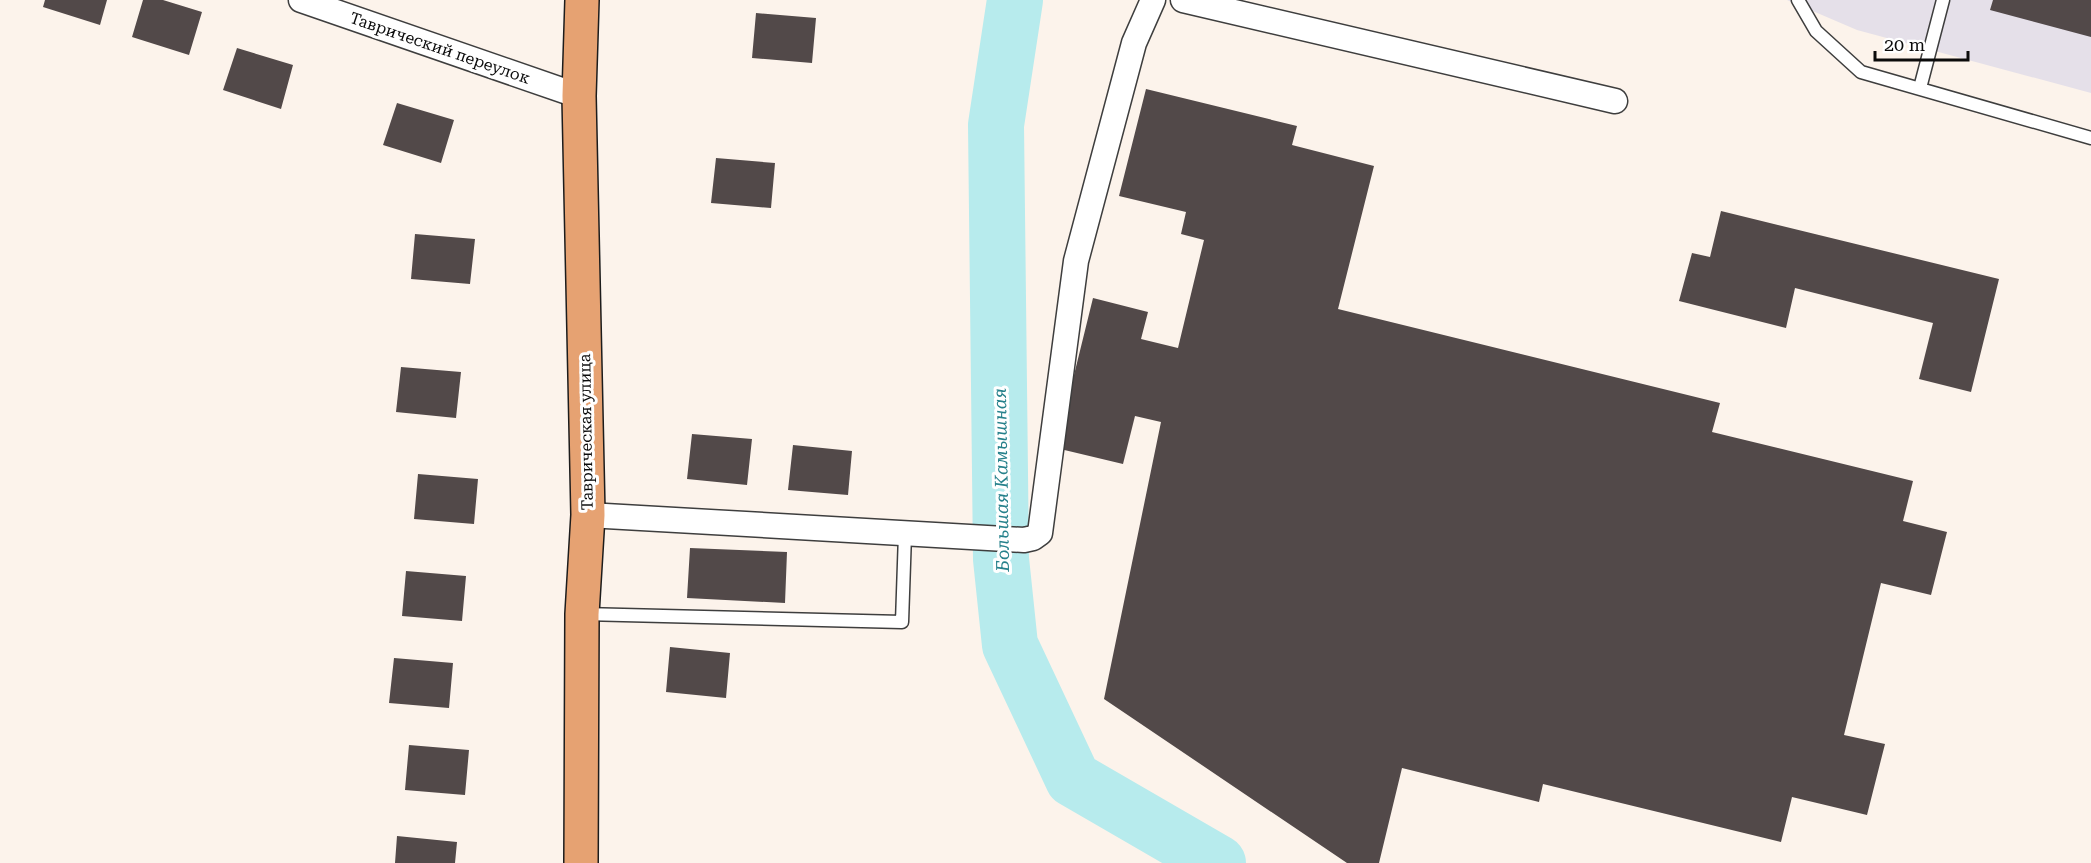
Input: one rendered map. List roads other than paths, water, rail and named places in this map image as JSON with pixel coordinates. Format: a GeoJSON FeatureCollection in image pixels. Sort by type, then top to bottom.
{"type":"FeatureCollection","features":[{"type":"Feature","properties":{"kind":"main road","name":"Таврическая улица"},"geometry":{"type":"LineString","coordinates":[[580,863],[582,614],[588,514],[579,96],[582,0]]}},
{"type":"Feature","properties":{"kind":"street","name":"Таврический переулок"},"geometry":{"type":"LineString","coordinates":[[301,0],[579,96]]}},
{"type":"Feature","properties":{"kind":"street"},"geometry":{"type":"LineString","coordinates":[[588,514],[948,537],[1024,540],[1040,533],[1076,261],[1134,43],[1153,0]]}},
{"type":"Feature","properties":{"kind":"street"},"geometry":{"type":"LineString","coordinates":[[1183,0],[1615,101]]}},
{"type":"Feature","properties":{"kind":"lane"},"geometry":{"type":"LineString","coordinates":[[1798,0],[1816,31],[1861,72],[2091,138]]}},
{"type":"Feature","properties":{"kind":"lane"},"geometry":{"type":"LineString","coordinates":[[1920,88],[1943,0]]}},
{"type":"Feature","properties":{"kind":"lane"},"geometry":{"type":"LineString","coordinates":[[582,614],[902,622],[905,534]]}},
{"type":"Feature","properties":{"kind":"waterway","name":"Большая Камышная"},"geometry":{"type":"LineString","coordinates":[[1015,0],[996,125],[1001,559],[1010,645],[1073,779],[1218,863]]}}]}
